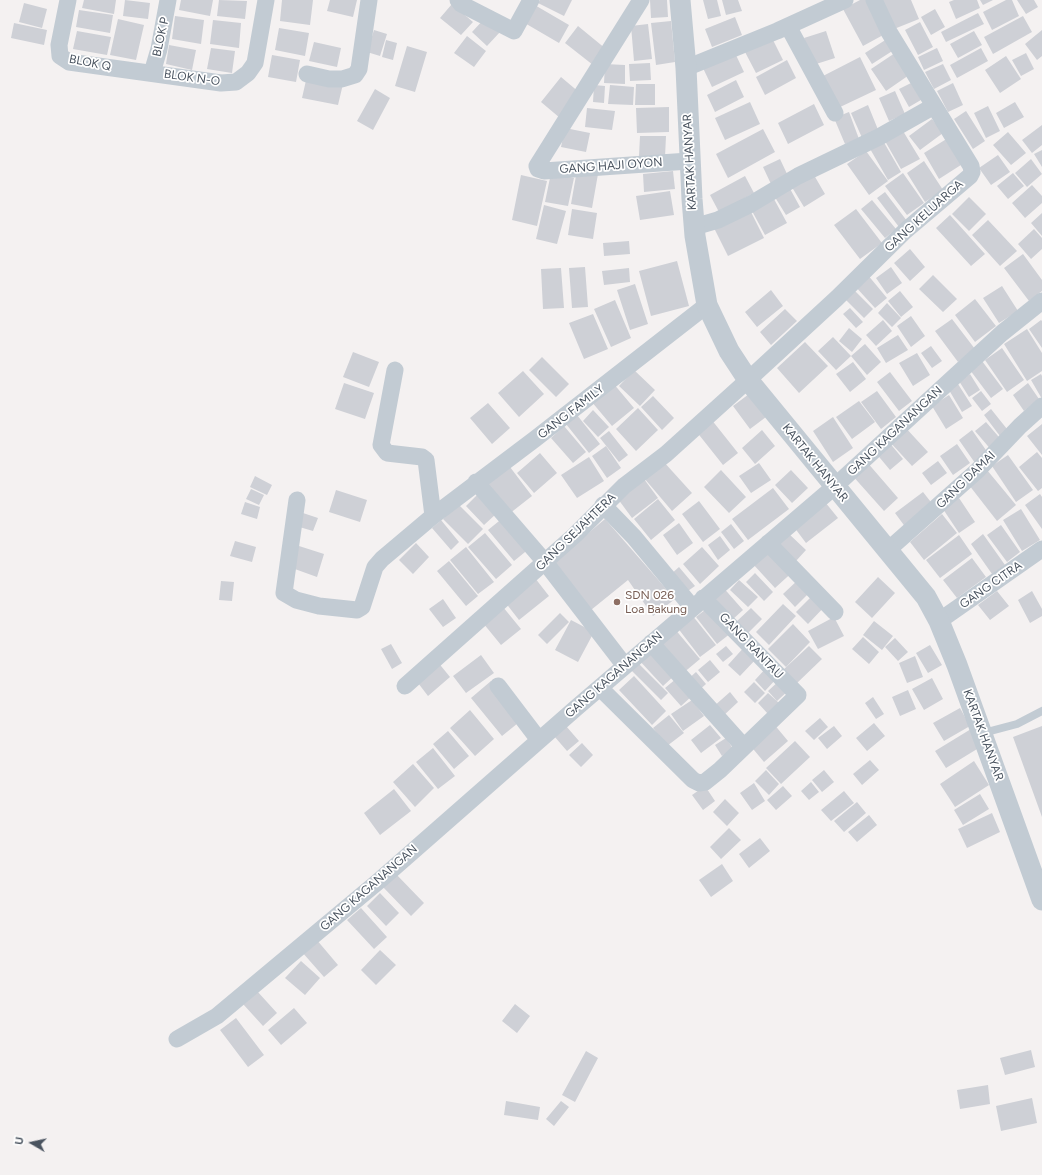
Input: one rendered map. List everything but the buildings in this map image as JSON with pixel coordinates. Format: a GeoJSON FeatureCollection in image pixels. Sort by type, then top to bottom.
{"type":"FeatureCollection","features":[{"type":"Feature","properties":{"kind":"street","name":"BLOK Q"},"geometry":{"type":"LineString","coordinates":[[68,0],[58,45],[60,56],[69,62],[152,73]]}},
{"type":"Feature","properties":{"kind":"street","name":"BLOK P"},"geometry":{"type":"LineString","coordinates":[[152,73],[159,49],[168,0]]}},
{"type":"Feature","properties":{"kind":"street","name":"BLOK N-O"},"geometry":{"type":"LineString","coordinates":[[152,73],[221,83],[236,82],[248,74],[255,63],[266,0]]}},
{"type":"Feature","properties":{"kind":"street"},"geometry":{"type":"LineString","coordinates":[[307,74],[329,79],[342,79],[355,75],[359,69],[369,0]]}},
{"type":"Feature","properties":{"kind":"street"},"geometry":{"type":"LineString","coordinates":[[458,0],[461,4],[514,31],[531,0]]}},
{"type":"Feature","properties":{"kind":"street","name":"GANG HAJI OYON"},"geometry":{"type":"LineString","coordinates":[[641,0],[537,166],[538,169],[544,171],[689,161]]}},
{"type":"Feature","properties":{"kind":"street","name":"KARTAK HANYAR"},"geometry":{"type":"LineString","coordinates":[[680,0],[686,68],[689,161],[694,227],[707,305],[729,351],[748,380],[834,487],[926,597],[939,620],[982,733],[1042,900]]}},
{"type":"Feature","properties":{"kind":"street"},"geometry":{"type":"LineString","coordinates":[[686,68],[788,26],[844,0]]}},
{"type":"Feature","properties":{"kind":"street","name":"GANG KELUARGA"},"geometry":{"type":"LineString","coordinates":[[748,380],[837,298],[905,231],[970,176],[972,172],[971,166],[889,32],[874,0]]}},
{"type":"Feature","properties":{"kind":"street"},"geometry":{"type":"LineString","coordinates":[[788,26],[835,113]]}},
{"type":"Feature","properties":{"kind":"street"},"geometry":{"type":"LineString","coordinates":[[694,227],[718,220],[752,204],[798,176],[879,137],[934,106]]}},
{"type":"Feature","properties":{"kind":"street","name":"GANG KAGANANGAN"},"geometry":{"type":"LineString","coordinates":[[177,1039],[223,1011],[380,880],[698,602],[834,487],[1002,333],[1042,300]]}},
{"type":"Feature","properties":{"kind":"street","name":"GANG FAMILY"},"geometry":{"type":"LineString","coordinates":[[297,500],[284,593],[296,600],[349,610],[357,610],[362,607],[375,566],[433,516],[476,482],[535,440],[707,305]]}},
{"type":"Feature","properties":{"kind":"street"},"geometry":{"type":"LineString","coordinates":[[395,370],[382,445],[387,453],[422,457],[426,460],[433,516]]}},
{"type":"Feature","properties":{"kind":"street","name":"GANG SEJAHTERA"},"geometry":{"type":"LineString","coordinates":[[405,686],[575,535],[603,505],[624,486],[666,454],[748,380]]}},
{"type":"Feature","properties":{"kind":"street","name":"GANG DAMAI"},"geometry":{"type":"LineString","coordinates":[[888,550],[977,471],[1020,426],[1042,406]]}},
{"type":"Feature","properties":{"kind":"street"},"geometry":{"type":"LineString","coordinates":[[476,482],[545,562],[625,666]]}},
{"type":"Feature","properties":{"kind":"street","name":"GANG RANTAU"},"geometry":{"type":"LineString","coordinates":[[603,505],[698,602],[798,694],[744,747]]}},
{"type":"Feature","properties":{"kind":"street"},"geometry":{"type":"LineString","coordinates":[[768,543],[835,612]]}},
{"type":"Feature","properties":{"kind":"street","name":"GANG CITRA"},"geometry":{"type":"LineString","coordinates":[[939,620],[1042,549]]}},
{"type":"Feature","properties":{"kind":"street"},"geometry":{"type":"LineString","coordinates":[[600,688],[692,780],[699,783],[705,782],[744,747],[651,643]]}},
{"type":"Feature","properties":{"kind":"street"},"geometry":{"type":"LineString","coordinates":[[498,686],[539,740]]}},
{"type":"Feature","properties":{"kind":"lane"},"geometry":{"type":"LineString","coordinates":[[982,733],[1017,724],[1042,711]]}},
{"type":"Feature","properties":{"kind":"place","name":"SDN 026 Loa Bakung"},"geometry":{"type":"Point","coordinates":[617,602]}}]}
